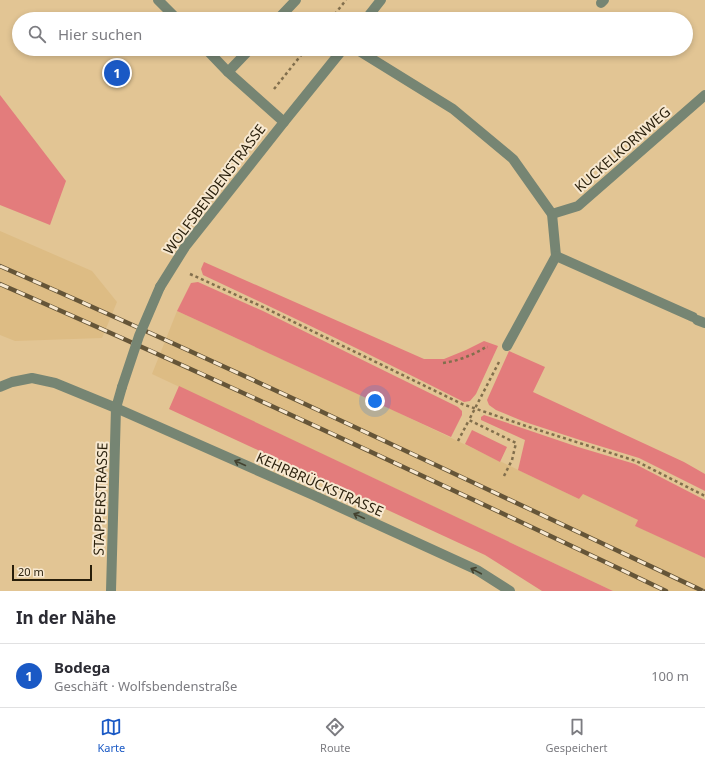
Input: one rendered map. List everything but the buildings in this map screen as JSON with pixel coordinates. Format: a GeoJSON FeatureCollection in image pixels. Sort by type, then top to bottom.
{"type":"FeatureCollection","features":[{"type":"Feature","properties":{"kind":"street"},"geometry":{"type":"LineString","coordinates":[[158,0],[170,12]]}},
{"type":"Feature","properties":{"kind":"street"},"geometry":{"type":"LineString","coordinates":[[285,12],[296,0]]}},
{"type":"Feature","properties":{"kind":"street"},"geometry":{"type":"LineString","coordinates":[[372,12],[381,0]]}},
{"type":"Feature","properties":{"kind":"street","name":"WOLFSBENDENSTRASSE"},"geometry":{"type":"LineString","coordinates":[[213,56],[228,72],[284,122]]}},
{"type":"Feature","properties":{"kind":"street"},"geometry":{"type":"LineString","coordinates":[[228,72],[243,56]]}},
{"type":"Feature","properties":{"kind":"street","name":"WOLFSBENDENSTRASSE"},"geometry":{"type":"LineString","coordinates":[[116,408],[139,336],[160,287],[173,266],[185,247],[337,56]]}},
{"type":"Feature","properties":{"kind":"street"},"geometry":{"type":"LineString","coordinates":[[367,56],[452,109],[513,158],[552,214],[556,256],[508,346]]}},
{"type":"Feature","properties":{"kind":"street","name":"KUCKELKORNWEG"},"geometry":{"type":"LineString","coordinates":[[552,214],[578,206],[705,95]]}},
{"type":"Feature","properties":{"kind":"street"},"geometry":{"type":"LineString","coordinates":[[556,256],[698,320]]}},
{"type":"Feature","properties":{"kind":"street","name":"KEHRBRÜCKSTRASSE"},"geometry":{"type":"LineString","coordinates":[[0,387],[12,382],[32,378],[55,383],[116,408],[313,495],[477,570],[510,591]]}},
{"type":"Feature","properties":{"kind":"street","name":"STAPPERSTRASSE"},"geometry":{"type":"LineString","coordinates":[[111,591],[116,408]]}},
{"type":"Feature","properties":{"kind":"path"},"geometry":{"type":"LineString","coordinates":[[336,12],[346,0]]}},
{"type":"Feature","properties":{"kind":"path"},"geometry":{"type":"LineString","coordinates":[[263,103],[300,56]]}},
{"type":"Feature","properties":{"kind":"path"},"geometry":{"type":"LineString","coordinates":[[173,266],[265,308],[462,404],[636,461],[705,496]]}},
{"type":"Feature","properties":{"kind":"path"},"geometry":{"type":"LineString","coordinates":[[458,441],[508,346]]}},
{"type":"Feature","properties":{"kind":"path"},"geometry":{"type":"LineString","coordinates":[[443,363],[460,359],[486,347]]}},
{"type":"Feature","properties":{"kind":"path"},"geometry":{"type":"LineString","coordinates":[[469,420],[516,444],[512,460],[504,476]]}},
{"type":"Feature","properties":{"kind":"shaded area"},"geometry":{"type":"Polygon","coordinates":[[[0,95],[66,181],[50,225],[0,205],[0,95]]]}},
{"type":"Feature","properties":{"kind":"shaded area"},"geometry":{"type":"Polygon","coordinates":[[[0,231],[92,271],[117,302],[102,338],[15,341],[0,335],[0,231]]]}},
{"type":"Feature","properties":{"kind":"shaded area"},"geometry":{"type":"Polygon","coordinates":[[[204,262],[424,359],[444,359],[484,341],[498,346],[476,394],[470,401],[464,402],[334,337],[203,275],[201,269],[204,262]]]}},
{"type":"Feature","properties":{"kind":"shaded area"},"geometry":{"type":"Polygon","coordinates":[[[198,282],[263,311],[458,407],[462,411],[462,415],[451,437],[177,311],[191,283],[198,282]]]}},
{"type":"Feature","properties":{"kind":"shaded area"},"geometry":{"type":"Polygon","coordinates":[[[177,311],[397,412],[579,499],[583,493],[638,520],[636,526],[705,558],[705,591],[613,591],[152,374],[177,311]]]}},
{"type":"Feature","properties":{"kind":"shaded area"},"geometry":{"type":"Polygon","coordinates":[[[509,351],[545,367],[533,392],[684,462],[705,474],[705,491],[639,458],[525,422],[496,410],[489,405],[487,400],[509,351]]]}},
{"type":"Feature","properties":{"kind":"shaded area"},"geometry":{"type":"Polygon","coordinates":[[[179,386],[613,591],[542,591],[485,555],[169,409],[179,386]]]}},
{"type":"Feature","properties":{"kind":"shaded area"},"geometry":{"type":"Polygon","coordinates":[[[484,415],[578,447],[635,464],[705,500],[705,558],[635,526],[638,520],[583,494],[579,499],[518,470],[525,440],[481,420],[481,417],[484,415]]]}},
{"type":"Feature","properties":{"kind":"shaded area"},"geometry":{"type":"Polygon","coordinates":[[[472,430],[507,447],[500,462],[465,444],[472,430]]]}},
{"type":"Feature","properties":{"kind":"railway"},"geometry":{"type":"LineString","coordinates":[[0,266],[89,305],[441,467],[703,591]]}},
{"type":"Feature","properties":{"kind":"railway"},"geometry":{"type":"LineString","coordinates":[[0,284],[334,435],[666,591]]}},
{"type":"Feature","properties":{"kind":"place","name":"Bodega"},"geometry":{"type":"Point","coordinates":[117,73]}}]}
